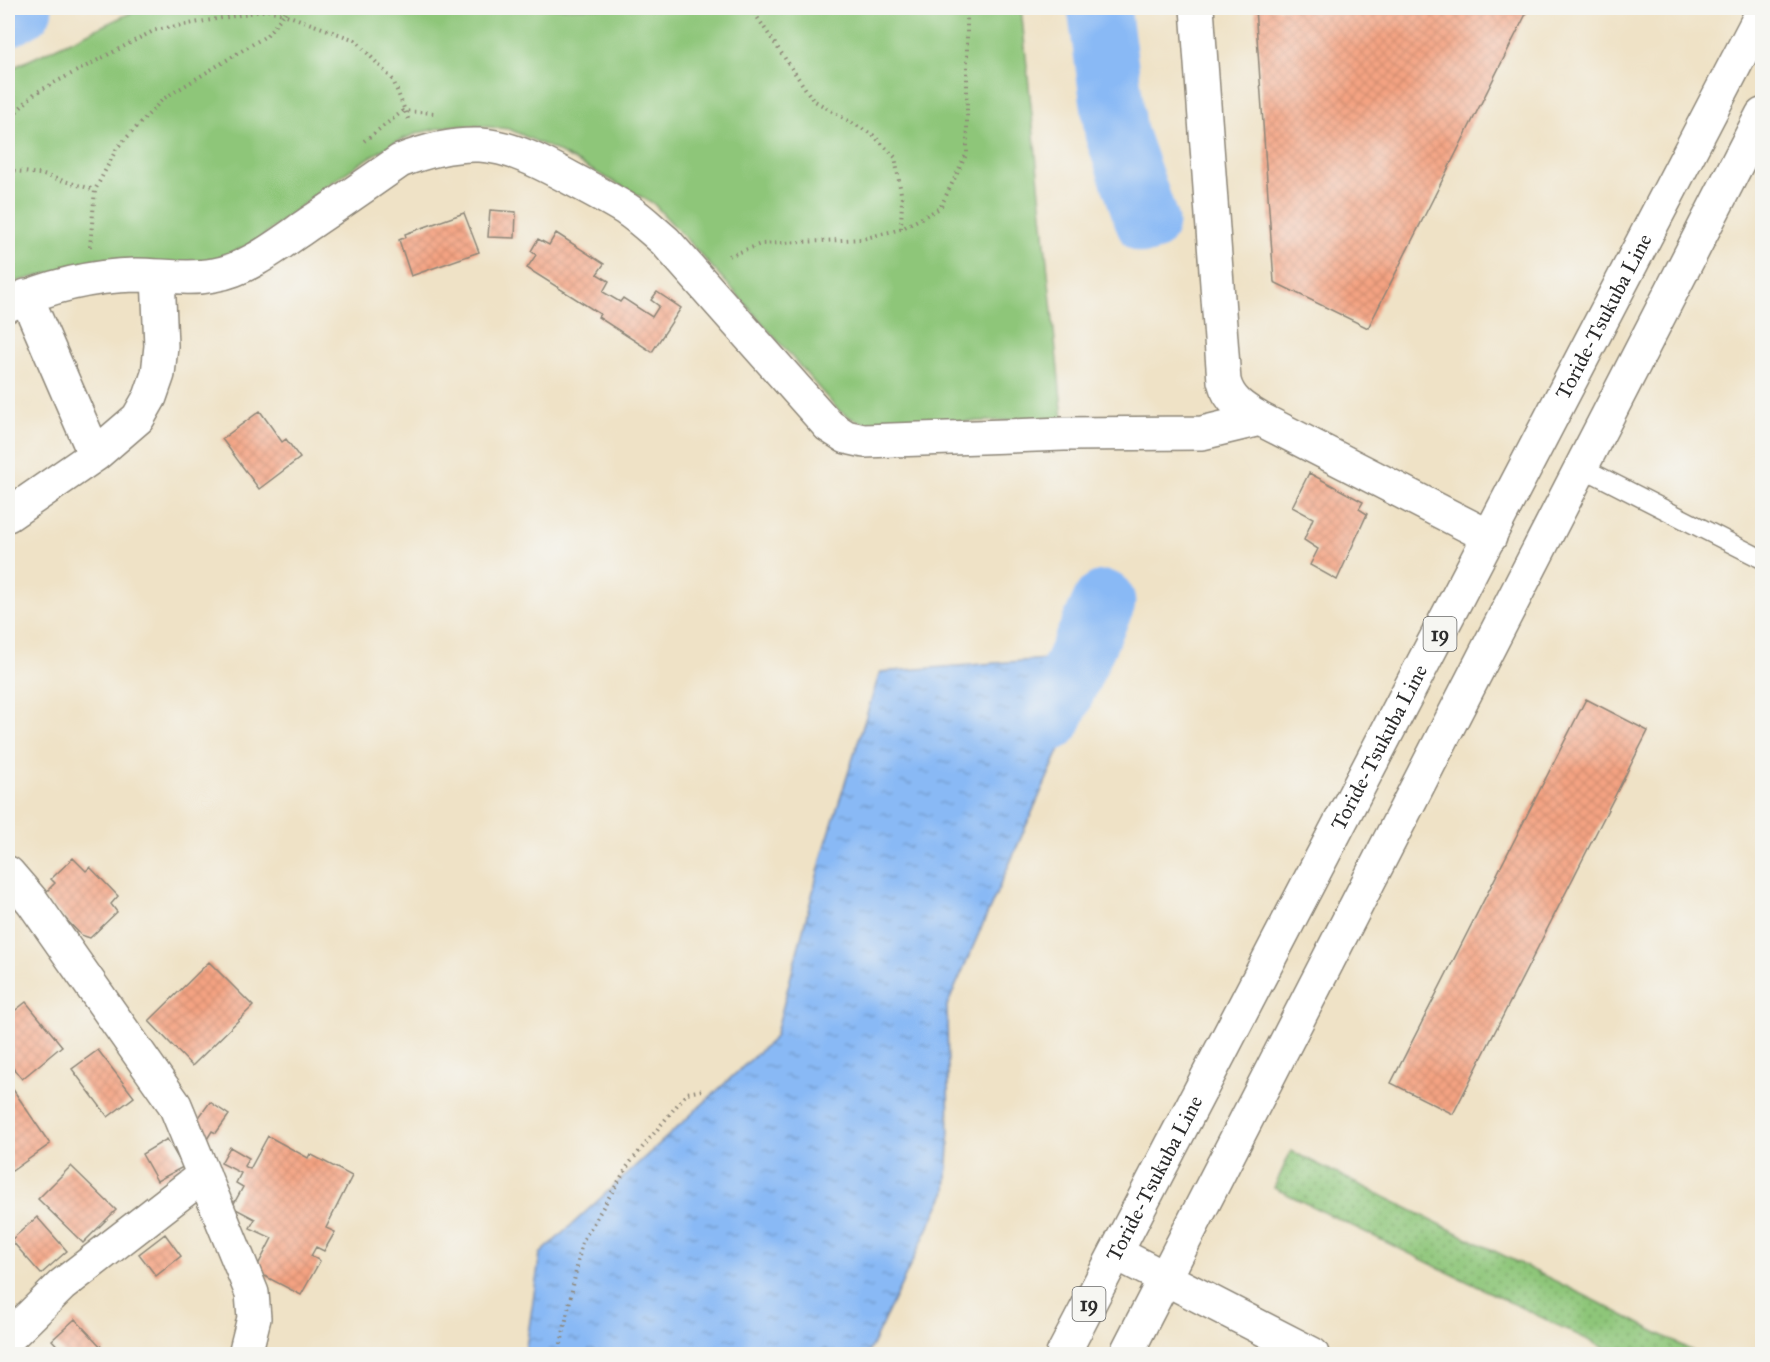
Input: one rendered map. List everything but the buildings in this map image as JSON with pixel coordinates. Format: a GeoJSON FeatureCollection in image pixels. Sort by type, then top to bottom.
{"type":"FeatureCollection","features":[{"type":"Feature","properties":{"kind":"street"},"geometry":{"type":"LineString","coordinates":[[1197,8],[1226,389],[1242,408],[1260,419],[1490,537]]}},
{"type":"Feature","properties":{"kind":"street","name":"Toride-Tsukuba Line"},"geometry":{"type":"LineString","coordinates":[[1063,1354],[1762,13]]}},
{"type":"Feature","properties":{"kind":"street","name":"19"},"geometry":{"type":"LineString","coordinates":[[1126,1354],[1583,468],[1762,115]]}},
{"type":"Feature","properties":{"kind":"street"},"geometry":{"type":"LineString","coordinates":[[95,455],[17,300],[52,288],[100,278],[135,275],[181,277],[214,275],[261,257],[400,161],[418,154],[454,147],[480,146],[506,150],[530,158],[594,191],[645,223],[665,241],[829,426],[846,437],[864,441],[1064,434],[1202,433],[1260,419]]}},
{"type":"Feature","properties":{"kind":"street"},"geometry":{"type":"LineString","coordinates":[[8,515],[95,455],[138,418],[150,397],[158,374],[161,346],[158,276]]}},
{"type":"Feature","properties":{"kind":"street"},"geometry":{"type":"LineString","coordinates":[[8,873],[32,901],[175,1105],[252,1293],[254,1318],[245,1354]]}},
{"type":"Feature","properties":{"kind":"street"},"geometry":{"type":"LineString","coordinates":[[8,1338],[62,1285],[204,1175]]}},
{"type":"Feature","properties":{"kind":"street"},"geometry":{"type":"LineString","coordinates":[[1116,1253],[1312,1354]]}},
{"type":"Feature","properties":{"kind":"lane"},"geometry":{"type":"LineString","coordinates":[[1583,468],[1762,560]]}},
{"type":"Feature","properties":{"kind":"path"},"geometry":{"type":"LineString","coordinates":[[90,250],[95,190],[117,148],[163,99],[266,36],[288,8]]}},
{"type":"Feature","properties":{"kind":"path"},"geometry":{"type":"LineString","coordinates":[[751,8],[813,100],[873,135],[896,157],[902,199],[901,229]]}},
{"type":"Feature","properties":{"kind":"path"},"geometry":{"type":"LineString","coordinates":[[729,256],[761,244],[862,239],[901,229],[940,208],[967,153],[967,8]]}},
{"type":"Feature","properties":{"kind":"path"},"geometry":{"type":"LineString","coordinates":[[8,120],[35,93],[155,30],[267,10],[355,40],[393,80],[403,111],[410,124]]}},
{"type":"Feature","properties":{"kind":"path"},"geometry":{"type":"LineString","coordinates":[[8,170],[40,174],[95,190]]}},
{"type":"Feature","properties":{"kind":"path"},"geometry":{"type":"LineString","coordinates":[[555,1354],[560,1349],[582,1242],[628,1164],[687,1092],[704,1090]]}},
{"type":"Feature","properties":{"kind":"green space"},"geometry":{"type":"Polygon","coordinates":[[[141,8],[1021,8],[1063,419],[867,424],[851,418],[838,410],[735,292],[653,203],[557,151],[509,129],[449,126],[418,133],[394,143],[321,190],[257,241],[206,262],[76,267],[15,282],[8,286],[8,70],[141,8]]]}},
{"type":"Feature","properties":{"kind":"green space"},"geometry":{"type":"Polygon","coordinates":[[[1291,1151],[1598,1302],[1698,1354],[1617,1354],[1274,1188],[1291,1151]]]}},
{"type":"Feature","properties":{"kind":"water"},"geometry":{"type":"Polygon","coordinates":[[[1117,626],[1070,726],[947,1006],[949,1147],[946,1191],[868,1354],[525,1354],[540,1254],[775,1037],[823,853],[880,672],[1048,659],[1117,626]]]}},
{"type":"Feature","properties":{"kind":"waterway"},"geometry":{"type":"LineString","coordinates":[[8,15],[21,8]]}},
{"type":"Feature","properties":{"kind":"waterway"},"geometry":{"type":"LineString","coordinates":[[1099,8],[1116,133],[1147,222]]}},
{"type":"Feature","properties":{"kind":"waterway"},"geometry":{"type":"LineString","coordinates":[[1050,720],[1104,602]]}}]}
